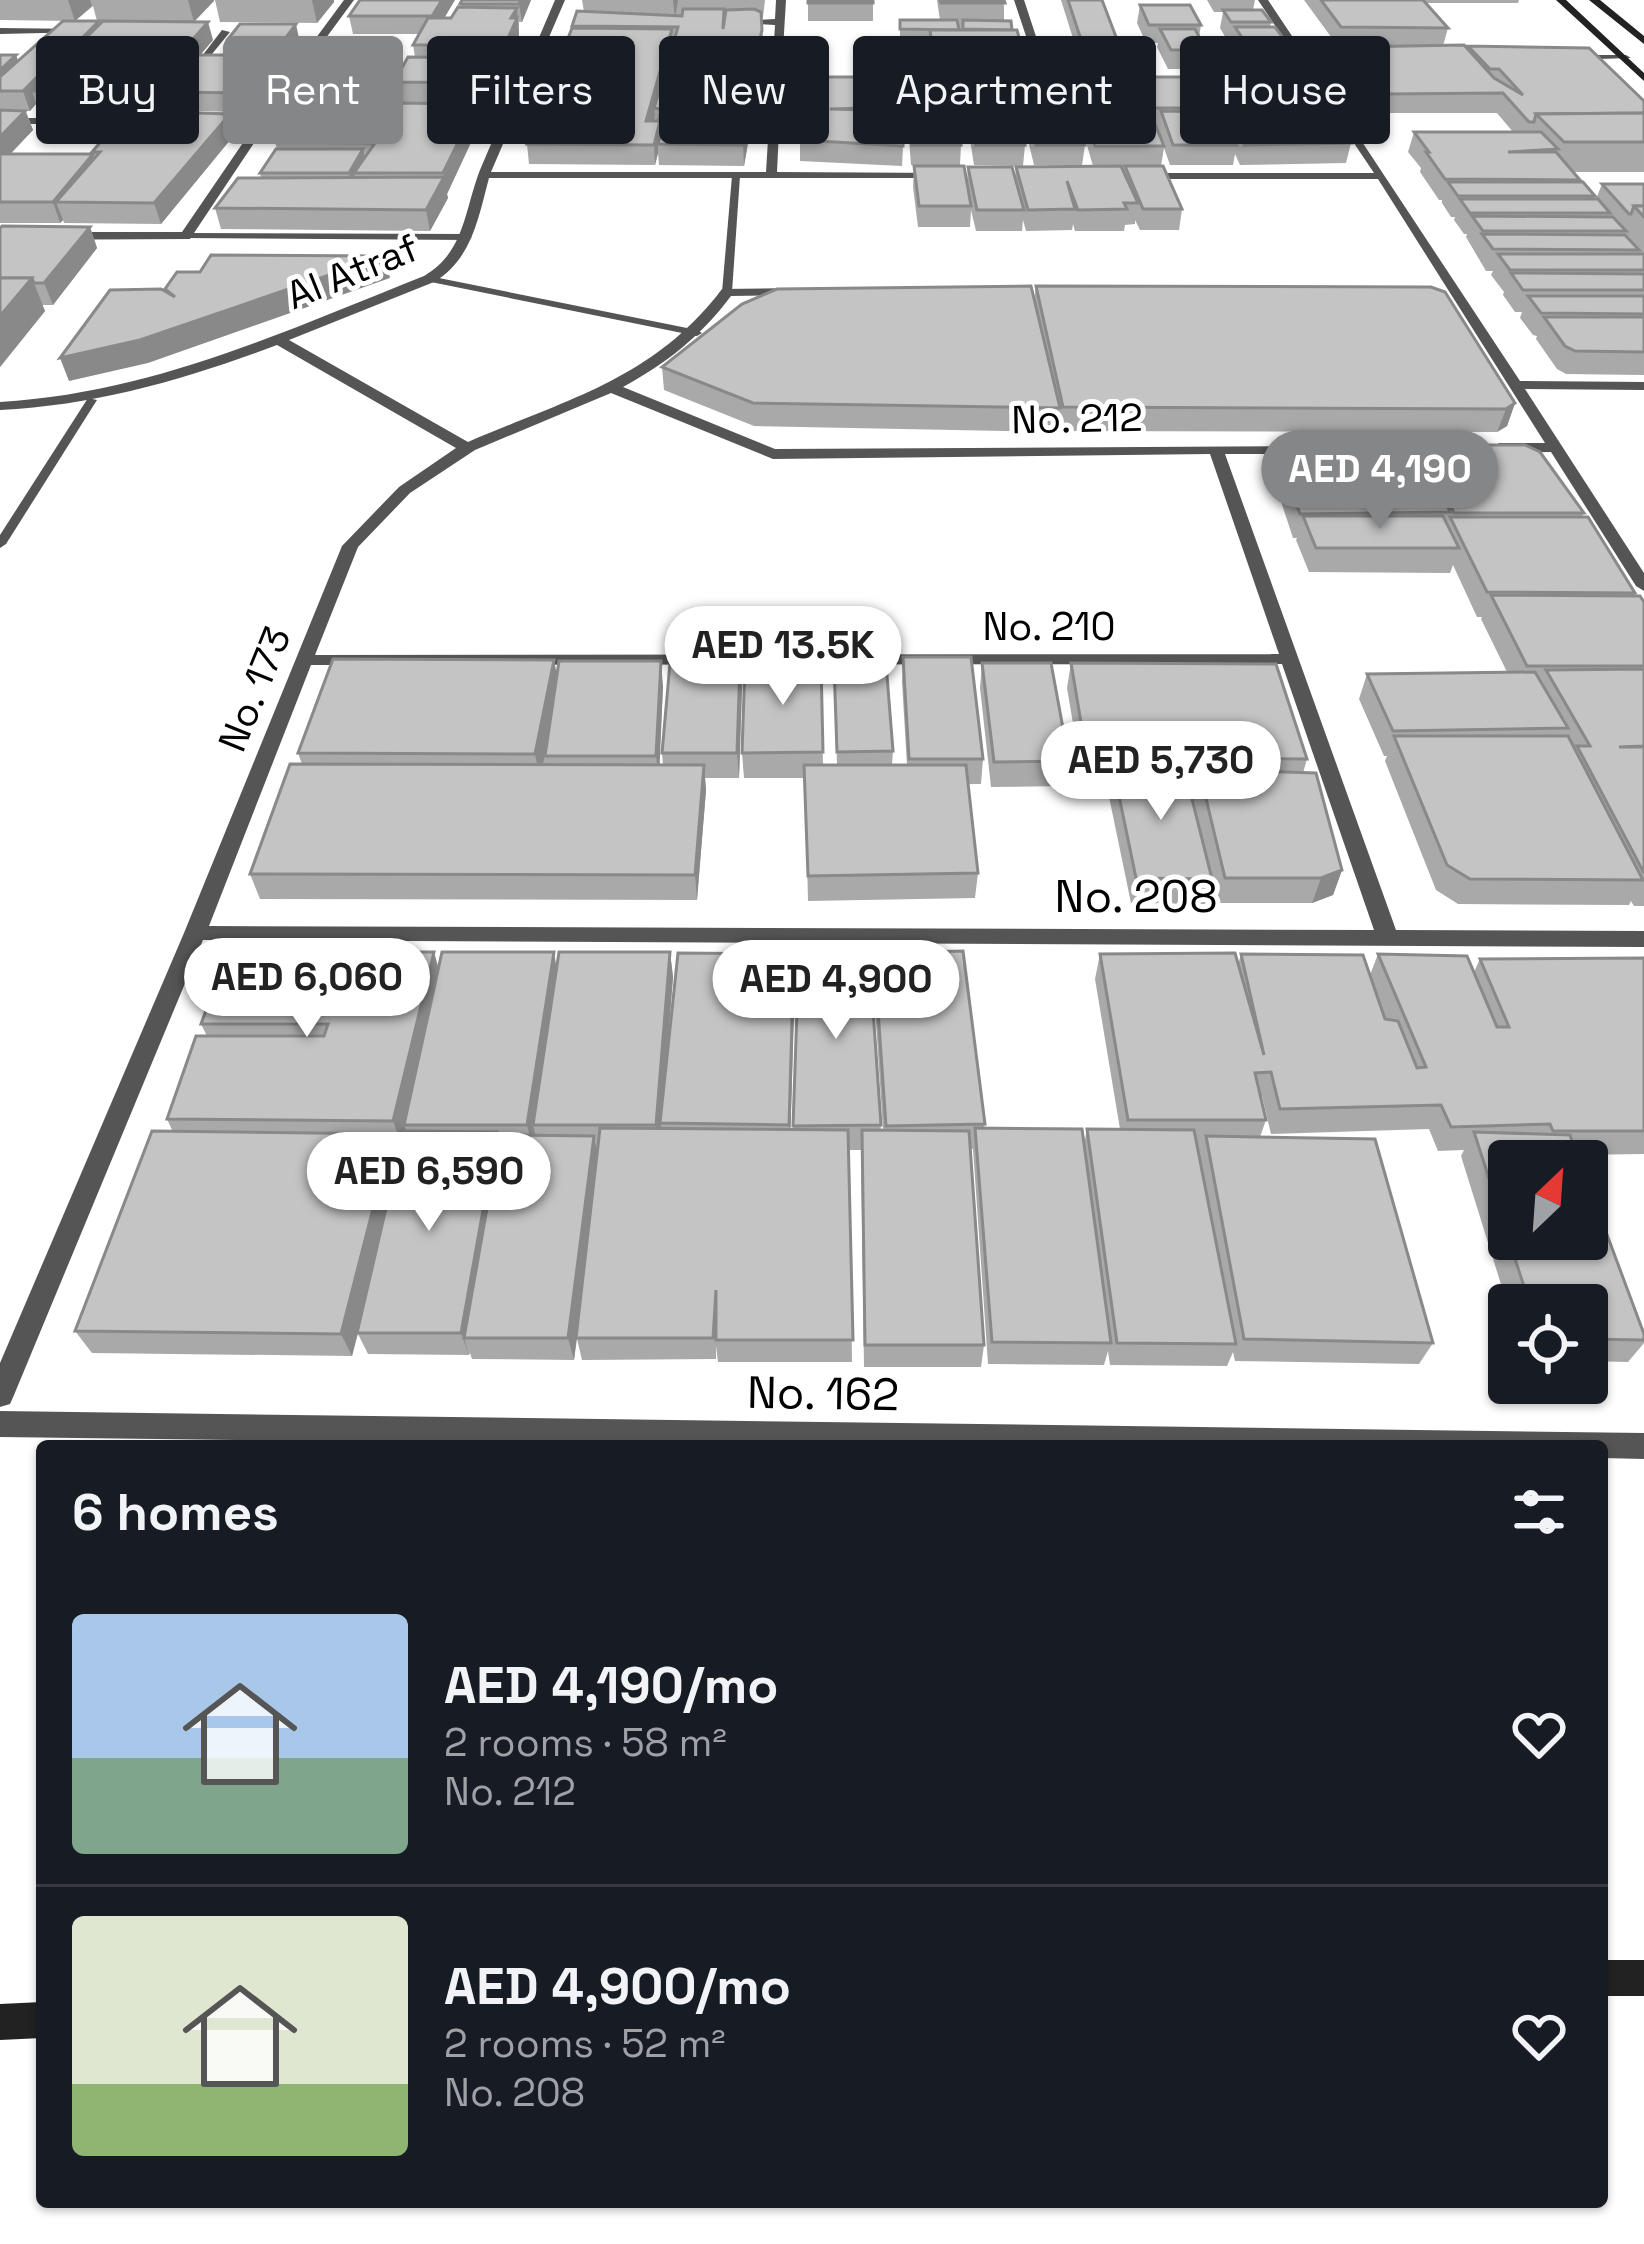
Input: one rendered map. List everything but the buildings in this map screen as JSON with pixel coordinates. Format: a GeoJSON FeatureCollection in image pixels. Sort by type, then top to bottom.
{"type":"FeatureCollection","features":[{"type":"Feature","properties":{"kind":"main road"},"geometry":{"type":"LineString","coordinates":[[1561,0],[1644,78]]}},
{"type":"Feature","properties":{"kind":"main road"},"geometry":{"type":"LineString","coordinates":[[1594,0],[1644,41]]}},
{"type":"Feature","properties":{"kind":"main road"},"geometry":{"type":"LineString","coordinates":[[1608,1978],[1644,1978]]}},
{"type":"Feature","properties":{"kind":"main road"},"geometry":{"type":"LineString","coordinates":[[0,2022],[36,2020]]}},
{"type":"Feature","properties":{"kind":"street"},"geometry":{"type":"LineString","coordinates":[[321,36],[349,0]]}},
{"type":"Feature","properties":{"kind":"street","name":"Al Atraf"},"geometry":{"type":"LineString","coordinates":[[545,36],[560,0]]}},
{"type":"Feature","properties":{"kind":"street"},"geometry":{"type":"LineString","coordinates":[[779,36],[781,0]]}},
{"type":"Feature","properties":{"kind":"street"},"geometry":{"type":"LineString","coordinates":[[1019,0],[1030,36]]}},
{"type":"Feature","properties":{"kind":"street"},"geometry":{"type":"LineString","coordinates":[[1263,0],[1288,36]]}},
{"type":"Feature","properties":{"kind":"street"},"geometry":{"type":"LineString","coordinates":[[551,21],[574,21]]}},
{"type":"Feature","properties":{"kind":"street"},"geometry":{"type":"LineString","coordinates":[[711,22],[779,22]]}},
{"type":"Feature","properties":{"kind":"street"},"geometry":{"type":"LineString","coordinates":[[0,31],[90,32]]}},
{"type":"Feature","properties":{"kind":"street"},"geometry":{"type":"LineString","coordinates":[[202,32],[244,32]]}},
{"type":"Feature","properties":{"kind":"street"},"geometry":{"type":"LineString","coordinates":[[217,68],[196,68],[225,32]]}},
{"type":"Feature","properties":{"kind":"street"},"geometry":{"type":"LineString","coordinates":[[304,33],[323,33]]}},
{"type":"Feature","properties":{"kind":"street"},"geometry":{"type":"LineString","coordinates":[[1556,58],[1626,58]]}},
{"type":"Feature","properties":{"kind":"street"},"geometry":{"type":"LineString","coordinates":[[0,121],[36,121]]}},
{"type":"Feature","properties":{"kind":"street"},"geometry":{"type":"LineString","coordinates":[[0,236],[186,236],[245,144]]}},
{"type":"Feature","properties":{"kind":"street","name":"Al Atraf"},"geometry":{"type":"LineString","coordinates":[[0,406],[92,400],[429,279],[449,267],[467,237],[498,144]]}},
{"type":"Feature","properties":{"kind":"street"},"geometry":{"type":"LineString","coordinates":[[771,175],[773,144]]}},
{"type":"Feature","properties":{"kind":"street"},"geometry":{"type":"LineString","coordinates":[[1361,144],[1644,586]]}},
{"type":"Feature","properties":{"kind":"street"},"geometry":{"type":"LineString","coordinates":[[484,175],[959,176]]}},
{"type":"Feature","properties":{"kind":"street"},"geometry":{"type":"LineString","coordinates":[[1124,176],[1382,176]]}},
{"type":"Feature","properties":{"kind":"street"},"geometry":{"type":"LineString","coordinates":[[727,292],[821,292]]}},
{"type":"Feature","properties":{"kind":"street","name":"No. 173"},"geometry":{"type":"LineString","coordinates":[[0,1395],[195,933],[350,546],[394,494],[467,448],[615,389],[697,333],[727,292]]}},
{"type":"Feature","properties":{"kind":"street"},"geometry":{"type":"LineString","coordinates":[[1430,294],[1454,294]]}},
{"type":"Feature","properties":{"kind":"street"},"geometry":{"type":"LineString","coordinates":[[275,338],[467,448]]}},
{"type":"Feature","properties":{"kind":"street"},"geometry":{"type":"LineString","coordinates":[[1514,386],[1644,386]]}},
{"type":"Feature","properties":{"kind":"street","name":"No. 212"},"geometry":{"type":"LineString","coordinates":[[615,389],[773,454],[1329,449]]}},
{"type":"Feature","properties":{"kind":"street"},"geometry":{"type":"LineString","coordinates":[[1486,448],[1553,447]]}},
{"type":"Feature","properties":{"kind":"street"},"geometry":{"type":"LineString","coordinates":[[1216,450],[1387,936]]}},
{"type":"Feature","properties":{"kind":"street","name":"No. 210"},"geometry":{"type":"LineString","coordinates":[[305,660],[1288,659]]}},
{"type":"Feature","properties":{"kind":"street","name":"No. 208"},"geometry":{"type":"LineString","coordinates":[[195,933],[1644,939]]}},
{"type":"Feature","properties":{"kind":"street","name":"No. 162"},"geometry":{"type":"LineString","coordinates":[[0,1424],[1196,1440]]}},
{"type":"Feature","properties":{"kind":"street","name":"No. 162"},"geometry":{"type":"LineString","coordinates":[[1608,1446],[1644,1446]]}},
{"type":"Feature","properties":{"kind":"lane"},"geometry":{"type":"LineString","coordinates":[[727,292],[736,176]]}},
{"type":"Feature","properties":{"kind":"lane"},"geometry":{"type":"LineString","coordinates":[[186,236],[467,237]]}},
{"type":"Feature","properties":{"kind":"lane"},"geometry":{"type":"LineString","coordinates":[[429,279],[697,333]]}},
{"type":"Feature","properties":{"kind":"lane"},"geometry":{"type":"LineString","coordinates":[[0,544],[92,400]]}}]}
